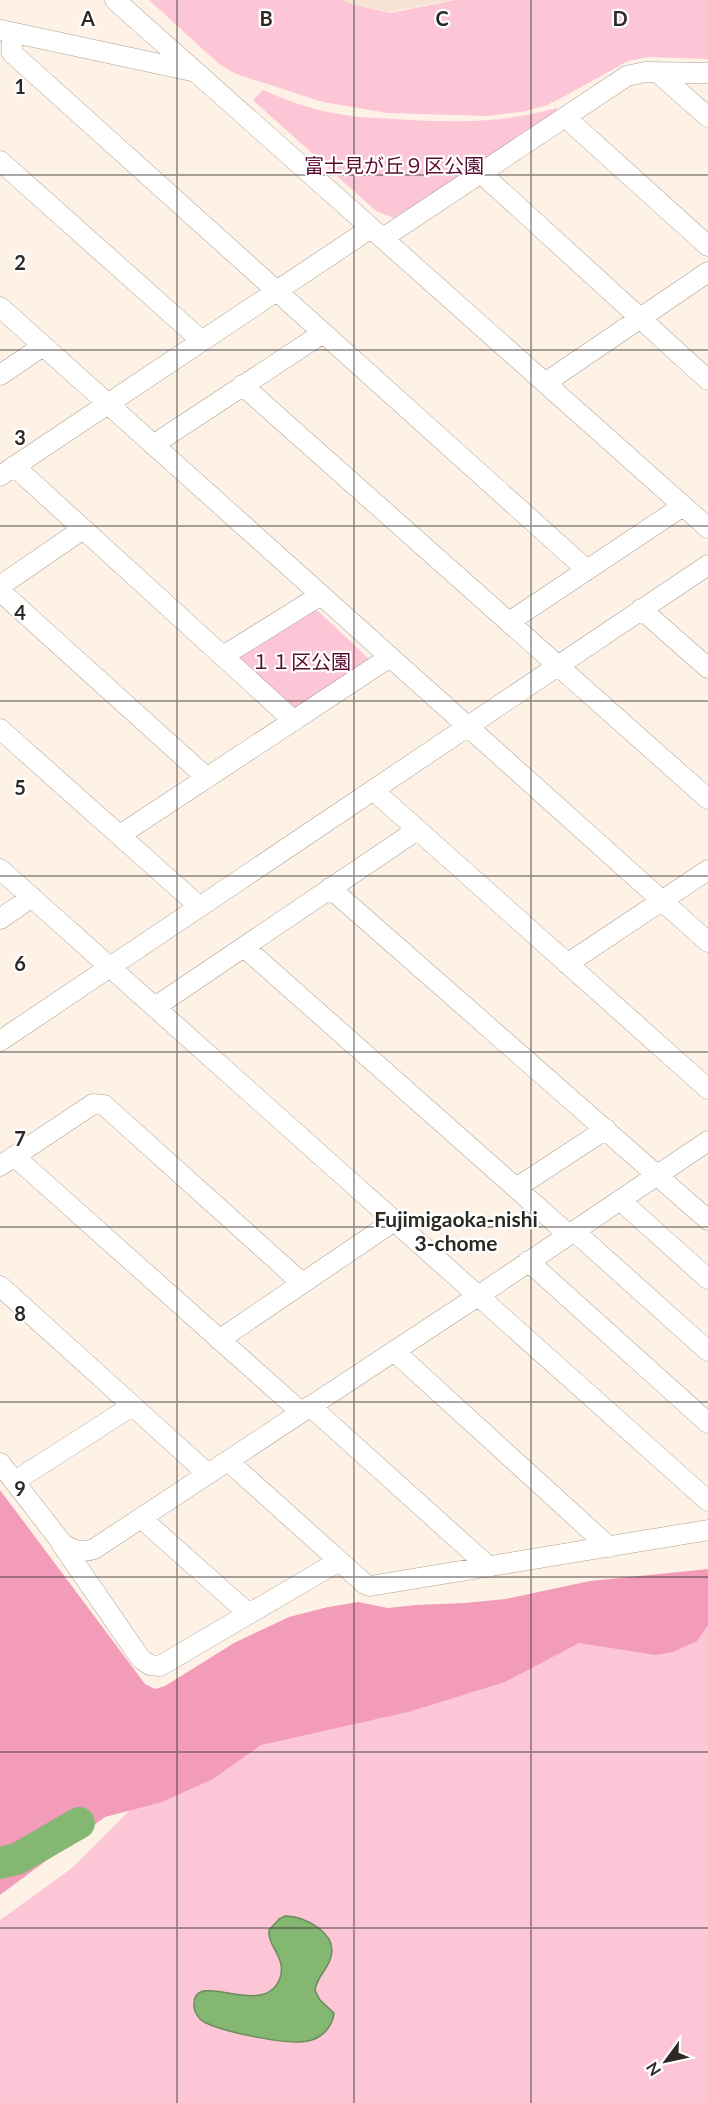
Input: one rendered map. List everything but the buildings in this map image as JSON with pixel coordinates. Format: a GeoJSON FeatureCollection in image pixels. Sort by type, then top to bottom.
{"type":"FeatureCollection","features":[{"type":"Feature","properties":{"kind":"street"},"geometry":{"type":"LineString","coordinates":[[115,0],[708,528]]}},
{"type":"Feature","properties":{"kind":"street"},"geometry":{"type":"LineString","coordinates":[[195,71],[6,31],[12,53],[587,570]]}},
{"type":"Feature","properties":{"kind":"street"},"geometry":{"type":"LineString","coordinates":[[294,721],[84,529],[7,471],[276,291],[481,173],[627,76],[645,72],[708,73]]}},
{"type":"Feature","properties":{"kind":"street"},"geometry":{"type":"LineString","coordinates":[[657,72],[708,117]]}},
{"type":"Feature","properties":{"kind":"street"},"geometry":{"type":"LineString","coordinates":[[565,117],[708,246]]}},
{"type":"Feature","properties":{"kind":"street"},"geometry":{"type":"LineString","coordinates":[[0,161],[202,341]]}},
{"type":"Feature","properties":{"kind":"street"},"geometry":{"type":"LineString","coordinates":[[481,173],[708,380]]}},
{"type":"Feature","properties":{"kind":"street"},"geometry":{"type":"LineString","coordinates":[[545,383],[708,272]]}},
{"type":"Feature","properties":{"kind":"street"},"geometry":{"type":"LineString","coordinates":[[0,307],[708,942]]}},
{"type":"Feature","properties":{"kind":"street"},"geometry":{"type":"LineString","coordinates":[[153,445],[323,333]]}},
{"type":"Feature","properties":{"kind":"street"},"geometry":{"type":"LineString","coordinates":[[0,375],[43,346]]}},
{"type":"Feature","properties":{"kind":"street"},"geometry":{"type":"LineString","coordinates":[[242,385],[708,799]]}},
{"type":"Feature","properties":{"kind":"street"},"geometry":{"type":"LineString","coordinates":[[509,622],[683,506]]}},
{"type":"Feature","properties":{"kind":"street"},"geometry":{"type":"LineString","coordinates":[[0,586],[84,529]]}},
{"type":"Feature","properties":{"kind":"street"},"geometry":{"type":"LineString","coordinates":[[0,1041],[708,565]]}},
{"type":"Feature","properties":{"kind":"street"},"geometry":{"type":"LineString","coordinates":[[0,591],[207,778]]}},
{"type":"Feature","properties":{"kind":"street"},"geometry":{"type":"LineString","coordinates":[[223,656],[321,595]]}},
{"type":"Feature","properties":{"kind":"street"},"geometry":{"type":"LineString","coordinates":[[641,609],[708,668]]}},
{"type":"Feature","properties":{"kind":"street"},"geometry":{"type":"LineString","coordinates":[[120,835],[390,657]]}},
{"type":"Feature","properties":{"kind":"street"},"geometry":{"type":"LineString","coordinates":[[0,729],[200,907]]}},
{"type":"Feature","properties":{"kind":"street"},"geometry":{"type":"LineString","coordinates":[[373,790],[708,1089]]}},
{"type":"Feature","properties":{"kind":"street"},"geometry":{"type":"LineString","coordinates":[[155,1007],[417,830]]}},
{"type":"Feature","properties":{"kind":"street"},"geometry":{"type":"LineString","coordinates":[[0,869],[708,1501]]}},
{"type":"Feature","properties":{"kind":"street"},"geometry":{"type":"LineString","coordinates":[[567,964],[708,870]]}},
{"type":"Feature","properties":{"kind":"street"},"geometry":{"type":"LineString","coordinates":[[330,888],[708,1220]]}},
{"type":"Feature","properties":{"kind":"street"},"geometry":{"type":"LineString","coordinates":[[0,919],[32,897]]}},
{"type":"Feature","properties":{"kind":"street"},"geometry":{"type":"LineString","coordinates":[[244,947],[516,1188],[708,1351]]}},
{"type":"Feature","properties":{"kind":"street"},"geometry":{"type":"LineString","coordinates":[[302,1283],[104,1105],[93,1104],[7,1161],[219,1340],[306,1409],[489,1566]]}},
{"type":"Feature","properties":{"kind":"street"},"geometry":{"type":"LineString","coordinates":[[516,1188],[606,1130]]}},
{"type":"Feature","properties":{"kind":"street"},"geometry":{"type":"LineString","coordinates":[[59,1540],[71,1549],[91,1550],[478,1296],[657,1175],[705,1147]]}},
{"type":"Feature","properties":{"kind":"street"},"geometry":{"type":"LineString","coordinates":[[620,1200],[708,1279]]}},
{"type":"Feature","properties":{"kind":"street"},"geometry":{"type":"LineString","coordinates":[[219,1340],[394,1221]]}},
{"type":"Feature","properties":{"kind":"street"},"geometry":{"type":"LineString","coordinates":[[528,1262],[708,1423]]}},
{"type":"Feature","properties":{"kind":"street"},"geometry":{"type":"LineString","coordinates":[[0,1286],[208,1474]]}},
{"type":"Feature","properties":{"kind":"street"},"geometry":{"type":"LineString","coordinates":[[394,1351],[609,1547]]}},
{"type":"Feature","properties":{"kind":"street"},"geometry":{"type":"LineString","coordinates":[[15,1482],[132,1406]]}},
{"type":"Feature","properties":{"kind":"street"},"geometry":{"type":"LineString","coordinates":[[228,1461],[365,1584],[370,1586],[708,1530]]}},
{"type":"Feature","properties":{"kind":"street"},"geometry":{"type":"LineString","coordinates":[[0,1463],[59,1540],[141,1659],[150,1665],[160,1666],[339,1561]]}},
{"type":"Feature","properties":{"kind":"street"},"geometry":{"type":"LineString","coordinates":[[141,1518],[249,1614]]}},
{"type":"Feature","properties":{"kind":"shaded area"},"geometry":{"type":"Polygon","coordinates":[[[343,0],[451,0],[390,12],[350,5],[343,0]]]}},
{"type":"Feature","properties":{"kind":"shaded area"},"geometry":{"type":"Polygon","coordinates":[[[0,1490],[145,1684],[155,1689],[165,1686],[234,1643],[289,1617],[358,1602],[388,1608],[464,1603],[506,1599],[590,1581],[708,1569],[708,1625],[697,1641],[673,1652],[656,1655],[579,1643],[505,1682],[408,1712],[261,1745],[213,1779],[162,1802],[105,1817],[0,1895],[0,1490]]]}},
{"type":"Feature","properties":{"kind":"shaded area"},"geometry":{"type":"Polygon","coordinates":[[[285,1916],[311,1923],[326,1935],[330,1942],[332,1951],[330,1960],[315,1990],[320,2000],[334,2013],[327,2030],[312,2040],[289,2042],[241,2034],[202,2021],[194,2007],[196,1996],[204,1991],[259,1995],[272,1990],[280,1978],[281,1964],[271,1942],[269,1930],[285,1916]]]}},
{"type":"Feature","properties":{"kind":"green space"},"geometry":{"type":"Polygon","coordinates":[[[149,0],[344,0],[350,4],[390,13],[455,0],[708,0],[708,59],[649,57],[628,61],[545,106],[521,112],[487,116],[387,113],[323,102],[236,74],[219,64],[149,0]]]}},
{"type":"Feature","properties":{"kind":"green space","name":"富士見が丘９区公園"},"geometry":{"type":"Polygon","coordinates":[[[263,90],[323,111],[372,118],[477,121],[517,117],[556,108],[559,111],[394,218],[376,211],[253,100],[263,90]]]}},
{"type":"Feature","properties":{"kind":"green space","name":"１１区公園"},"geometry":{"type":"Polygon","coordinates":[[[313,610],[319,612],[368,658],[367,662],[296,708],[289,707],[238,658],[313,610]]]}},
{"type":"Feature","properties":{"kind":"green space"},"geometry":{"type":"Polygon","coordinates":[[[708,1595],[708,2103],[0,2103],[0,1920],[72,1868],[134,1806],[283,1731],[617,1620],[708,1595]]]}},
{"type":"Feature","properties":{"kind":"waterway"},"geometry":{"type":"LineString","coordinates":[[0,1863],[17,1859],[79,1823]]}},
{"type":"Feature","properties":{"kind":"district","name":"Fujimigaoka-nishi 3-chome"},"geometry":{"type":"Point","coordinates":[456,1230]}}]}
